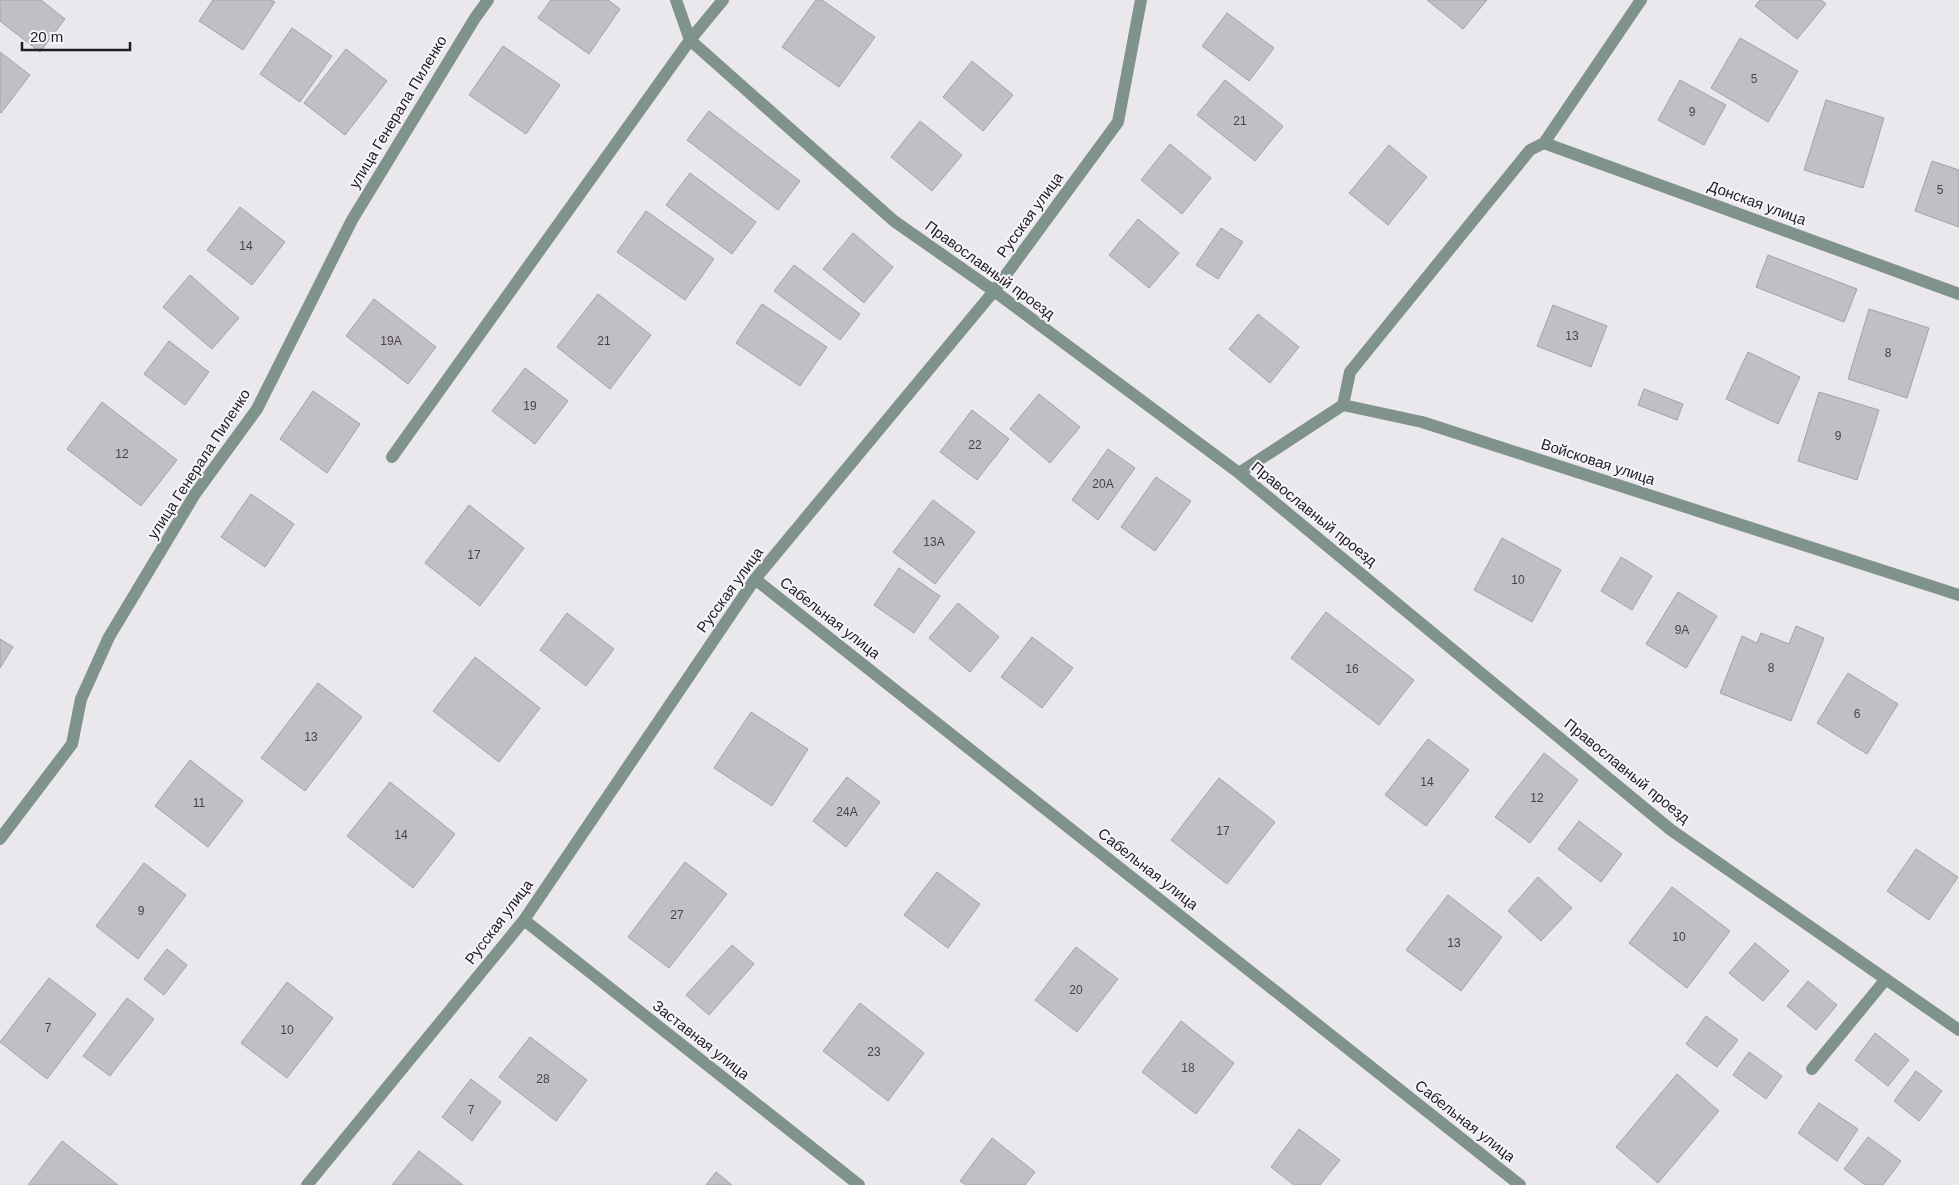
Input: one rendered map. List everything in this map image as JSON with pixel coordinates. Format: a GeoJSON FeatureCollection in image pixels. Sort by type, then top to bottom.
{"type":"FeatureCollection","features":[{"type":"Feature","properties":{"kind":"street","name":"улица Генерала Пиленко"},"geometry":{"type":"LineString","coordinates":[[0,839],[72,744],[81,699],[109,637],[195,494],[257,409],[352,220],[475,18],[488,0]]}},
{"type":"Feature","properties":{"kind":"street","name":"Православный проезд"},"geometry":{"type":"LineString","coordinates":[[676,0],[690,40],[894,221],[994,291],[1239,473],[1672,830],[1959,1030]]}},
{"type":"Feature","properties":{"kind":"street"},"geometry":{"type":"LineString","coordinates":[[392,457],[690,40],[723,0]]}},
{"type":"Feature","properties":{"kind":"street","name":"Русская улица"},"geometry":{"type":"LineString","coordinates":[[307,1185],[524,920],[755,580],[994,291],[1118,122],[1141,0]]}},
{"type":"Feature","properties":{"kind":"street"},"geometry":{"type":"LineString","coordinates":[[1239,473],[1343,405],[1350,372],[1530,150],[1544,143],[1641,0]]}},
{"type":"Feature","properties":{"kind":"street","name":"Донская улица"},"geometry":{"type":"LineString","coordinates":[[1544,143],[1959,294]]}},
{"type":"Feature","properties":{"kind":"street","name":"Войсковая улица"},"geometry":{"type":"LineString","coordinates":[[1343,405],[1422,422],[1959,596]]}},
{"type":"Feature","properties":{"kind":"street","name":"Сабельная улица"},"geometry":{"type":"LineString","coordinates":[[755,580],[1520,1185]]}},
{"type":"Feature","properties":{"kind":"street","name":"Заставная улица"},"geometry":{"type":"LineString","coordinates":[[524,920],[859,1185]]}},
{"type":"Feature","properties":{"kind":"street"},"geometry":{"type":"LineString","coordinates":[[1812,1069],[1886,979]]}},
{"type":"Feature","properties":{"kind":"building"},"geometry":{"type":"Polygon","coordinates":[[[0,0],[41,0],[65,19],[40,52],[0,21],[0,0]]]}},
{"type":"Feature","properties":{"kind":"building"},"geometry":{"type":"Polygon","coordinates":[[[213,0],[271,0],[275,2],[243,50],[199,21],[213,0]]]}},
{"type":"Feature","properties":{"kind":"building"},"geometry":{"type":"Polygon","coordinates":[[[551,0],[608,0],[620,9],[589,54],[538,18],[551,0]]]}},
{"type":"Feature","properties":{"kind":"building"},"geometry":{"type":"Polygon","coordinates":[[[816,0],[822,0],[875,37],[839,87],[782,47],[816,0]]]}},
{"type":"Feature","properties":{"kind":"building"},"geometry":{"type":"Polygon","coordinates":[[[1427,0],[1487,0],[1463,29],[1427,0]]]}},
{"type":"Feature","properties":{"kind":"building"},"geometry":{"type":"Polygon","coordinates":[[[1760,0],[1821,0],[1826,4],[1797,39],[1755,6],[1760,0]]]}},
{"type":"Feature","properties":{"kind":"building"},"geometry":{"type":"Polygon","coordinates":[[[1227,13],[1274,48],[1249,81],[1202,46],[1227,13]]]}},
{"type":"Feature","properties":{"kind":"building"},"geometry":{"type":"Polygon","coordinates":[[[292,28],[332,56],[300,102],[260,74],[292,28]]]}},
{"type":"Feature","properties":{"kind":"building"},"geometry":{"type":"Polygon","coordinates":[[[1740,38],[1798,71],[1768,122],[1711,88],[1740,38]]]}},
{"type":"Feature","properties":{"kind":"building"},"geometry":{"type":"Polygon","coordinates":[[[503,46],[560,85],[526,134],[469,95],[503,46]]]}},
{"type":"Feature","properties":{"kind":"building"},"geometry":{"type":"Polygon","coordinates":[[[346,49],[387,81],[345,135],[304,103],[346,49]]]}},
{"type":"Feature","properties":{"kind":"building"},"geometry":{"type":"Polygon","coordinates":[[[0,52],[30,75],[1,113],[0,112],[0,52]]]}},
{"type":"Feature","properties":{"kind":"building"},"geometry":{"type":"Polygon","coordinates":[[[972,61],[1013,95],[983,131],[943,97],[972,61]]]}},
{"type":"Feature","properties":{"kind":"building"},"geometry":{"type":"Polygon","coordinates":[[[1225,80],[1283,126],[1255,161],[1197,115],[1225,80]]]}},
{"type":"Feature","properties":{"kind":"building"},"geometry":{"type":"Polygon","coordinates":[[[1680,80],[1726,105],[1704,145],[1658,120],[1680,80]]]}},
{"type":"Feature","properties":{"kind":"building"},"geometry":{"type":"Polygon","coordinates":[[[1826,100],[1884,118],[1863,188],[1804,170],[1826,100]]]}},
{"type":"Feature","properties":{"kind":"building"},"geometry":{"type":"Polygon","coordinates":[[[709,111],[800,181],[778,210],[687,140],[709,111]]]}},
{"type":"Feature","properties":{"kind":"building"},"geometry":{"type":"Polygon","coordinates":[[[920,121],[962,155],[932,191],[891,157],[920,121]]]}},
{"type":"Feature","properties":{"kind":"building"},"geometry":{"type":"Polygon","coordinates":[[[1170,144],[1211,178],[1182,214],[1141,180],[1170,144]]]}},
{"type":"Feature","properties":{"kind":"building"},"geometry":{"type":"Polygon","coordinates":[[[1389,145],[1427,177],[1388,225],[1349,193],[1389,145]]]}},
{"type":"Feature","properties":{"kind":"building"},"geometry":{"type":"Polygon","coordinates":[[[1932,161],[1959,170],[1959,227],[1915,211],[1932,161]]]}},
{"type":"Feature","properties":{"kind":"building"},"geometry":{"type":"Polygon","coordinates":[[[690,173],[756,222],[732,254],[666,205],[690,173]]]}},
{"type":"Feature","properties":{"kind":"building"},"geometry":{"type":"Polygon","coordinates":[[[240,207],[285,242],[252,285],[207,250],[240,207]]]}},
{"type":"Feature","properties":{"kind":"building"},"geometry":{"type":"Polygon","coordinates":[[[646,211],[714,259],[685,300],[617,252],[646,211]]]}},
{"type":"Feature","properties":{"kind":"building"},"geometry":{"type":"Polygon","coordinates":[[[1138,219],[1179,253],[1149,288],[1109,255],[1138,219]]]}},
{"type":"Feature","properties":{"kind":"building"},"geometry":{"type":"Polygon","coordinates":[[[1221,228],[1243,242],[1218,279],[1196,265],[1221,228]]]}},
{"type":"Feature","properties":{"kind":"building"},"geometry":{"type":"Polygon","coordinates":[[[853,233],[893,267],[864,303],[823,269],[853,233]]]}},
{"type":"Feature","properties":{"kind":"building"},"geometry":{"type":"Polygon","coordinates":[[[1768,255],[1857,289],[1844,322],[1756,287],[1768,255]]]}},
{"type":"Feature","properties":{"kind":"building"},"geometry":{"type":"Polygon","coordinates":[[[794,265],[860,314],[840,340],[774,291],[794,265]]]}},
{"type":"Feature","properties":{"kind":"building"},"geometry":{"type":"Polygon","coordinates":[[[190,275],[239,318],[212,349],[163,307],[190,275]]]}},
{"type":"Feature","properties":{"kind":"building"},"geometry":{"type":"Polygon","coordinates":[[[598,294],[651,335],[610,389],[557,347],[598,294]]]}},
{"type":"Feature","properties":{"kind":"building"},"geometry":{"type":"Polygon","coordinates":[[[374,299],[436,347],[408,384],[346,336],[374,299]]]}},
{"type":"Feature","properties":{"kind":"building"},"geometry":{"type":"Polygon","coordinates":[[[762,304],[827,347],[800,386],[736,343],[762,304]]]}},
{"type":"Feature","properties":{"kind":"building"},"geometry":{"type":"Polygon","coordinates":[[[1553,305],[1607,326],[1591,367],[1537,346],[1553,305]]]}},
{"type":"Feature","properties":{"kind":"building"},"geometry":{"type":"Polygon","coordinates":[[[1869,309],[1929,328],[1907,398],[1848,379],[1869,309]]]}},
{"type":"Feature","properties":{"kind":"building"},"geometry":{"type":"Polygon","coordinates":[[[1258,314],[1299,347],[1270,383],[1229,349],[1258,314]]]}},
{"type":"Feature","properties":{"kind":"building"},"geometry":{"type":"Polygon","coordinates":[[[169,341],[209,372],[185,405],[144,374],[169,341]]]}},
{"type":"Feature","properties":{"kind":"building"},"geometry":{"type":"Polygon","coordinates":[[[1748,352],[1800,377],[1778,424],[1726,399],[1748,352]]]}},
{"type":"Feature","properties":{"kind":"building"},"geometry":{"type":"Polygon","coordinates":[[[525,368],[568,401],[535,444],[492,411],[525,368]]]}},
{"type":"Feature","properties":{"kind":"building"},"geometry":{"type":"Polygon","coordinates":[[[1644,389],[1683,404],[1677,420],[1638,405],[1644,389]]]}},
{"type":"Feature","properties":{"kind":"building"},"geometry":{"type":"Polygon","coordinates":[[[313,391],[360,424],[327,473],[280,439],[313,391]]]}},
{"type":"Feature","properties":{"kind":"building"},"geometry":{"type":"Polygon","coordinates":[[[1819,392],[1879,410],[1857,480],[1798,461],[1819,392]]]}},
{"type":"Feature","properties":{"kind":"building"},"geometry":{"type":"Polygon","coordinates":[[[1039,394],[1080,427],[1050,463],[1010,429],[1039,394]]]}},
{"type":"Feature","properties":{"kind":"building"},"geometry":{"type":"Polygon","coordinates":[[[102,402],[177,460],[141,506],[67,449],[102,402]]]}},
{"type":"Feature","properties":{"kind":"building"},"geometry":{"type":"Polygon","coordinates":[[[972,410],[1009,439],[977,480],[940,452],[972,410]]]}},
{"type":"Feature","properties":{"kind":"building"},"geometry":{"type":"Polygon","coordinates":[[[1108,449],[1135,468],[1098,520],[1072,500],[1108,449]]]}},
{"type":"Feature","properties":{"kind":"building"},"geometry":{"type":"Polygon","coordinates":[[[1156,477],[1191,501],[1155,551],[1121,527],[1156,477]]]}},
{"type":"Feature","properties":{"kind":"building"},"geometry":{"type":"Polygon","coordinates":[[[251,494],[294,524],[265,567],[221,537],[251,494]]]}},
{"type":"Feature","properties":{"kind":"building"},"geometry":{"type":"Polygon","coordinates":[[[933,500],[975,532],[935,584],[893,552],[933,500]]]}},
{"type":"Feature","properties":{"kind":"building"},"geometry":{"type":"Polygon","coordinates":[[[469,505],[524,548],[480,606],[425,563],[469,505]]]}},
{"type":"Feature","properties":{"kind":"building"},"geometry":{"type":"Polygon","coordinates":[[[1502,538],[1561,570],[1532,622],[1474,590],[1502,538]]]}},
{"type":"Feature","properties":{"kind":"building"},"geometry":{"type":"Polygon","coordinates":[[[1621,557],[1652,576],[1632,610],[1601,591],[1621,557]]]}},
{"type":"Feature","properties":{"kind":"building"},"geometry":{"type":"Polygon","coordinates":[[[899,568],[940,596],[914,633],[874,605],[899,568]]]}},
{"type":"Feature","properties":{"kind":"building"},"geometry":{"type":"Polygon","coordinates":[[[1678,592],[1717,616],[1686,668],[1646,644],[1678,592]]]}},
{"type":"Feature","properties":{"kind":"building"},"geometry":{"type":"Polygon","coordinates":[[[958,603],[999,637],[970,672],[929,638],[958,603]]]}},
{"type":"Feature","properties":{"kind":"building"},"geometry":{"type":"Polygon","coordinates":[[[1326,612],[1414,680],[1379,725],[1291,658],[1326,612]]]}},
{"type":"Feature","properties":{"kind":"building"},"geometry":{"type":"Polygon","coordinates":[[[567,613],[614,649],[586,686],[540,650],[567,613]]]}},
{"type":"Feature","properties":{"kind":"building"},"geometry":{"type":"Polygon","coordinates":[[[1796,626],[1824,638],[1791,721],[1720,693],[1742,636],[1757,643],[1761,633],[1789,644],[1796,626]]]}},
{"type":"Feature","properties":{"kind":"building"},"geometry":{"type":"Polygon","coordinates":[[[1032,637],[1073,668],[1042,708],[1001,677],[1032,637]]]}},
{"type":"Feature","properties":{"kind":"building"},"geometry":{"type":"Polygon","coordinates":[[[0,639],[13,647],[0,668],[0,639]]]}},
{"type":"Feature","properties":{"kind":"building"},"geometry":{"type":"Polygon","coordinates":[[[475,657],[540,708],[499,762],[433,711],[475,657]]]}},
{"type":"Feature","properties":{"kind":"building"},"geometry":{"type":"Polygon","coordinates":[[[1848,673],[1898,704],[1867,754],[1817,723],[1848,673]]]}},
{"type":"Feature","properties":{"kind":"building"},"geometry":{"type":"Polygon","coordinates":[[[318,683],[362,717],[305,791],[261,758],[318,683]]]}},
{"type":"Feature","properties":{"kind":"building"},"geometry":{"type":"Polygon","coordinates":[[[751,712],[808,749],[772,806],[714,768],[751,712]]]}},
{"type":"Feature","properties":{"kind":"building"},"geometry":{"type":"Polygon","coordinates":[[[1428,739],[1469,770],[1426,826],[1385,795],[1428,739]]]}},
{"type":"Feature","properties":{"kind":"building"},"geometry":{"type":"Polygon","coordinates":[[[1544,753],[1578,780],[1530,843],[1495,817],[1544,753]]]}},
{"type":"Feature","properties":{"kind":"building"},"geometry":{"type":"Polygon","coordinates":[[[190,760],[243,801],[208,847],[155,806],[190,760]]]}},
{"type":"Feature","properties":{"kind":"building"},"geometry":{"type":"Polygon","coordinates":[[[847,777],[880,802],[846,847],[813,821],[847,777]]]}},
{"type":"Feature","properties":{"kind":"building"},"geometry":{"type":"Polygon","coordinates":[[[1219,778],[1275,822],[1227,884],[1171,840],[1219,778]]]}},
{"type":"Feature","properties":{"kind":"building"},"geometry":{"type":"Polygon","coordinates":[[[390,782],[455,834],[413,888],[347,836],[390,782]]]}},
{"type":"Feature","properties":{"kind":"building"},"geometry":{"type":"Polygon","coordinates":[[[1579,821],[1622,854],[1601,882],[1558,849],[1579,821]]]}},
{"type":"Feature","properties":{"kind":"building"},"geometry":{"type":"Polygon","coordinates":[[[1916,849],[1958,877],[1929,920],[1887,891],[1916,849]]]}},
{"type":"Feature","properties":{"kind":"building"},"geometry":{"type":"Polygon","coordinates":[[[685,862],[727,894],[669,968],[628,937],[685,862]]]}},
{"type":"Feature","properties":{"kind":"building"},"geometry":{"type":"Polygon","coordinates":[[[144,863],[186,895],[138,959],[96,926],[144,863]]]}},
{"type":"Feature","properties":{"kind":"building"},"geometry":{"type":"Polygon","coordinates":[[[937,872],[980,904],[948,948],[904,915],[937,872]]]}},
{"type":"Feature","properties":{"kind":"building"},"geometry":{"type":"Polygon","coordinates":[[[1538,877],[1572,908],[1541,941],[1508,911],[1538,877]]]}},
{"type":"Feature","properties":{"kind":"building"},"geometry":{"type":"Polygon","coordinates":[[[1672,887],[1730,931],[1687,988],[1629,943],[1672,887]]]}},
{"type":"Feature","properties":{"kind":"building"},"geometry":{"type":"Polygon","coordinates":[[[1448,895],[1502,937],[1461,991],[1406,950],[1448,895]]]}},
{"type":"Feature","properties":{"kind":"building"},"geometry":{"type":"Polygon","coordinates":[[[1755,943],[1789,971],[1763,1001],[1729,973],[1755,943]]]}},
{"type":"Feature","properties":{"kind":"building"},"geometry":{"type":"Polygon","coordinates":[[[732,945],[754,964],[709,1015],[686,995],[732,945]]]}},
{"type":"Feature","properties":{"kind":"building"},"geometry":{"type":"Polygon","coordinates":[[[1076,947],[1118,979],[1077,1032],[1035,1000],[1076,947]]]}},
{"type":"Feature","properties":{"kind":"building"},"geometry":{"type":"Polygon","coordinates":[[[167,949],[187,965],[164,995],[144,979],[167,949]]]}},
{"type":"Feature","properties":{"kind":"building"},"geometry":{"type":"Polygon","coordinates":[[[49,978],[96,1014],[47,1079],[0,1042],[49,978]]]}},
{"type":"Feature","properties":{"kind":"building"},"geometry":{"type":"Polygon","coordinates":[[[1808,981],[1837,1005],[1816,1030],[1787,1006],[1808,981]]]}},
{"type":"Feature","properties":{"kind":"building"},"geometry":{"type":"Polygon","coordinates":[[[287,982],[333,1018],[287,1078],[241,1043],[287,982]]]}},
{"type":"Feature","properties":{"kind":"building"},"geometry":{"type":"Polygon","coordinates":[[[127,998],[154,1019],[110,1076],[83,1056],[127,998]]]}},
{"type":"Feature","properties":{"kind":"building"},"geometry":{"type":"Polygon","coordinates":[[[860,1003],[924,1053],[888,1101],[823,1051],[860,1003]]]}},
{"type":"Feature","properties":{"kind":"building"},"geometry":{"type":"Polygon","coordinates":[[[1706,1016],[1738,1040],[1717,1067],[1686,1044],[1706,1016]]]}},
{"type":"Feature","properties":{"kind":"building"},"geometry":{"type":"Polygon","coordinates":[[[1181,1021],[1234,1063],[1196,1114],[1142,1072],[1181,1021]]]}},
{"type":"Feature","properties":{"kind":"building"},"geometry":{"type":"Polygon","coordinates":[[[1875,1033],[1909,1060],[1888,1086],[1855,1060],[1875,1033]]]}},
{"type":"Feature","properties":{"kind":"building"},"geometry":{"type":"Polygon","coordinates":[[[530,1037],[587,1080],[556,1121],[499,1077],[530,1037]]]}},
{"type":"Feature","properties":{"kind":"building"},"geometry":{"type":"Polygon","coordinates":[[[1749,1052],[1782,1076],[1766,1099],[1733,1075],[1749,1052]]]}},
{"type":"Feature","properties":{"kind":"building"},"geometry":{"type":"Polygon","coordinates":[[[1916,1071],[1942,1091],[1919,1121],[1894,1101],[1916,1071]]]}},
{"type":"Feature","properties":{"kind":"building"},"geometry":{"type":"Polygon","coordinates":[[[1677,1074],[1719,1111],[1658,1183],[1616,1147],[1677,1074]]]}},
{"type":"Feature","properties":{"kind":"building"},"geometry":{"type":"Polygon","coordinates":[[[471,1079],[501,1102],[472,1141],[442,1117],[471,1079]]]}},
{"type":"Feature","properties":{"kind":"building"},"geometry":{"type":"Polygon","coordinates":[[[1819,1103],[1858,1129],[1837,1161],[1798,1133],[1819,1103]]]}},
{"type":"Feature","properties":{"kind":"building"},"geometry":{"type":"Polygon","coordinates":[[[1299,1129],[1340,1160],[1320,1185],[1294,1185],[1271,1167],[1299,1129]]]}},
{"type":"Feature","properties":{"kind":"building"},"geometry":{"type":"Polygon","coordinates":[[[1868,1137],[1901,1161],[1883,1185],[1865,1185],[1844,1169],[1868,1137]]]}},
{"type":"Feature","properties":{"kind":"building"},"geometry":{"type":"Polygon","coordinates":[[[992,1138],[1035,1172],[1025,1185],[966,1185],[960,1181],[992,1138]]]}},
{"type":"Feature","properties":{"kind":"building"},"geometry":{"type":"Polygon","coordinates":[[[62,1141],[118,1185],[28,1185],[62,1141]]]}},
{"type":"Feature","properties":{"kind":"building"},"geometry":{"type":"Polygon","coordinates":[[[419,1151],[463,1185],[392,1185],[419,1151]]]}},
{"type":"Feature","properties":{"kind":"building"},"geometry":{"type":"Polygon","coordinates":[[[716,1172],[732,1185],[706,1185],[716,1172]]]}}]}
